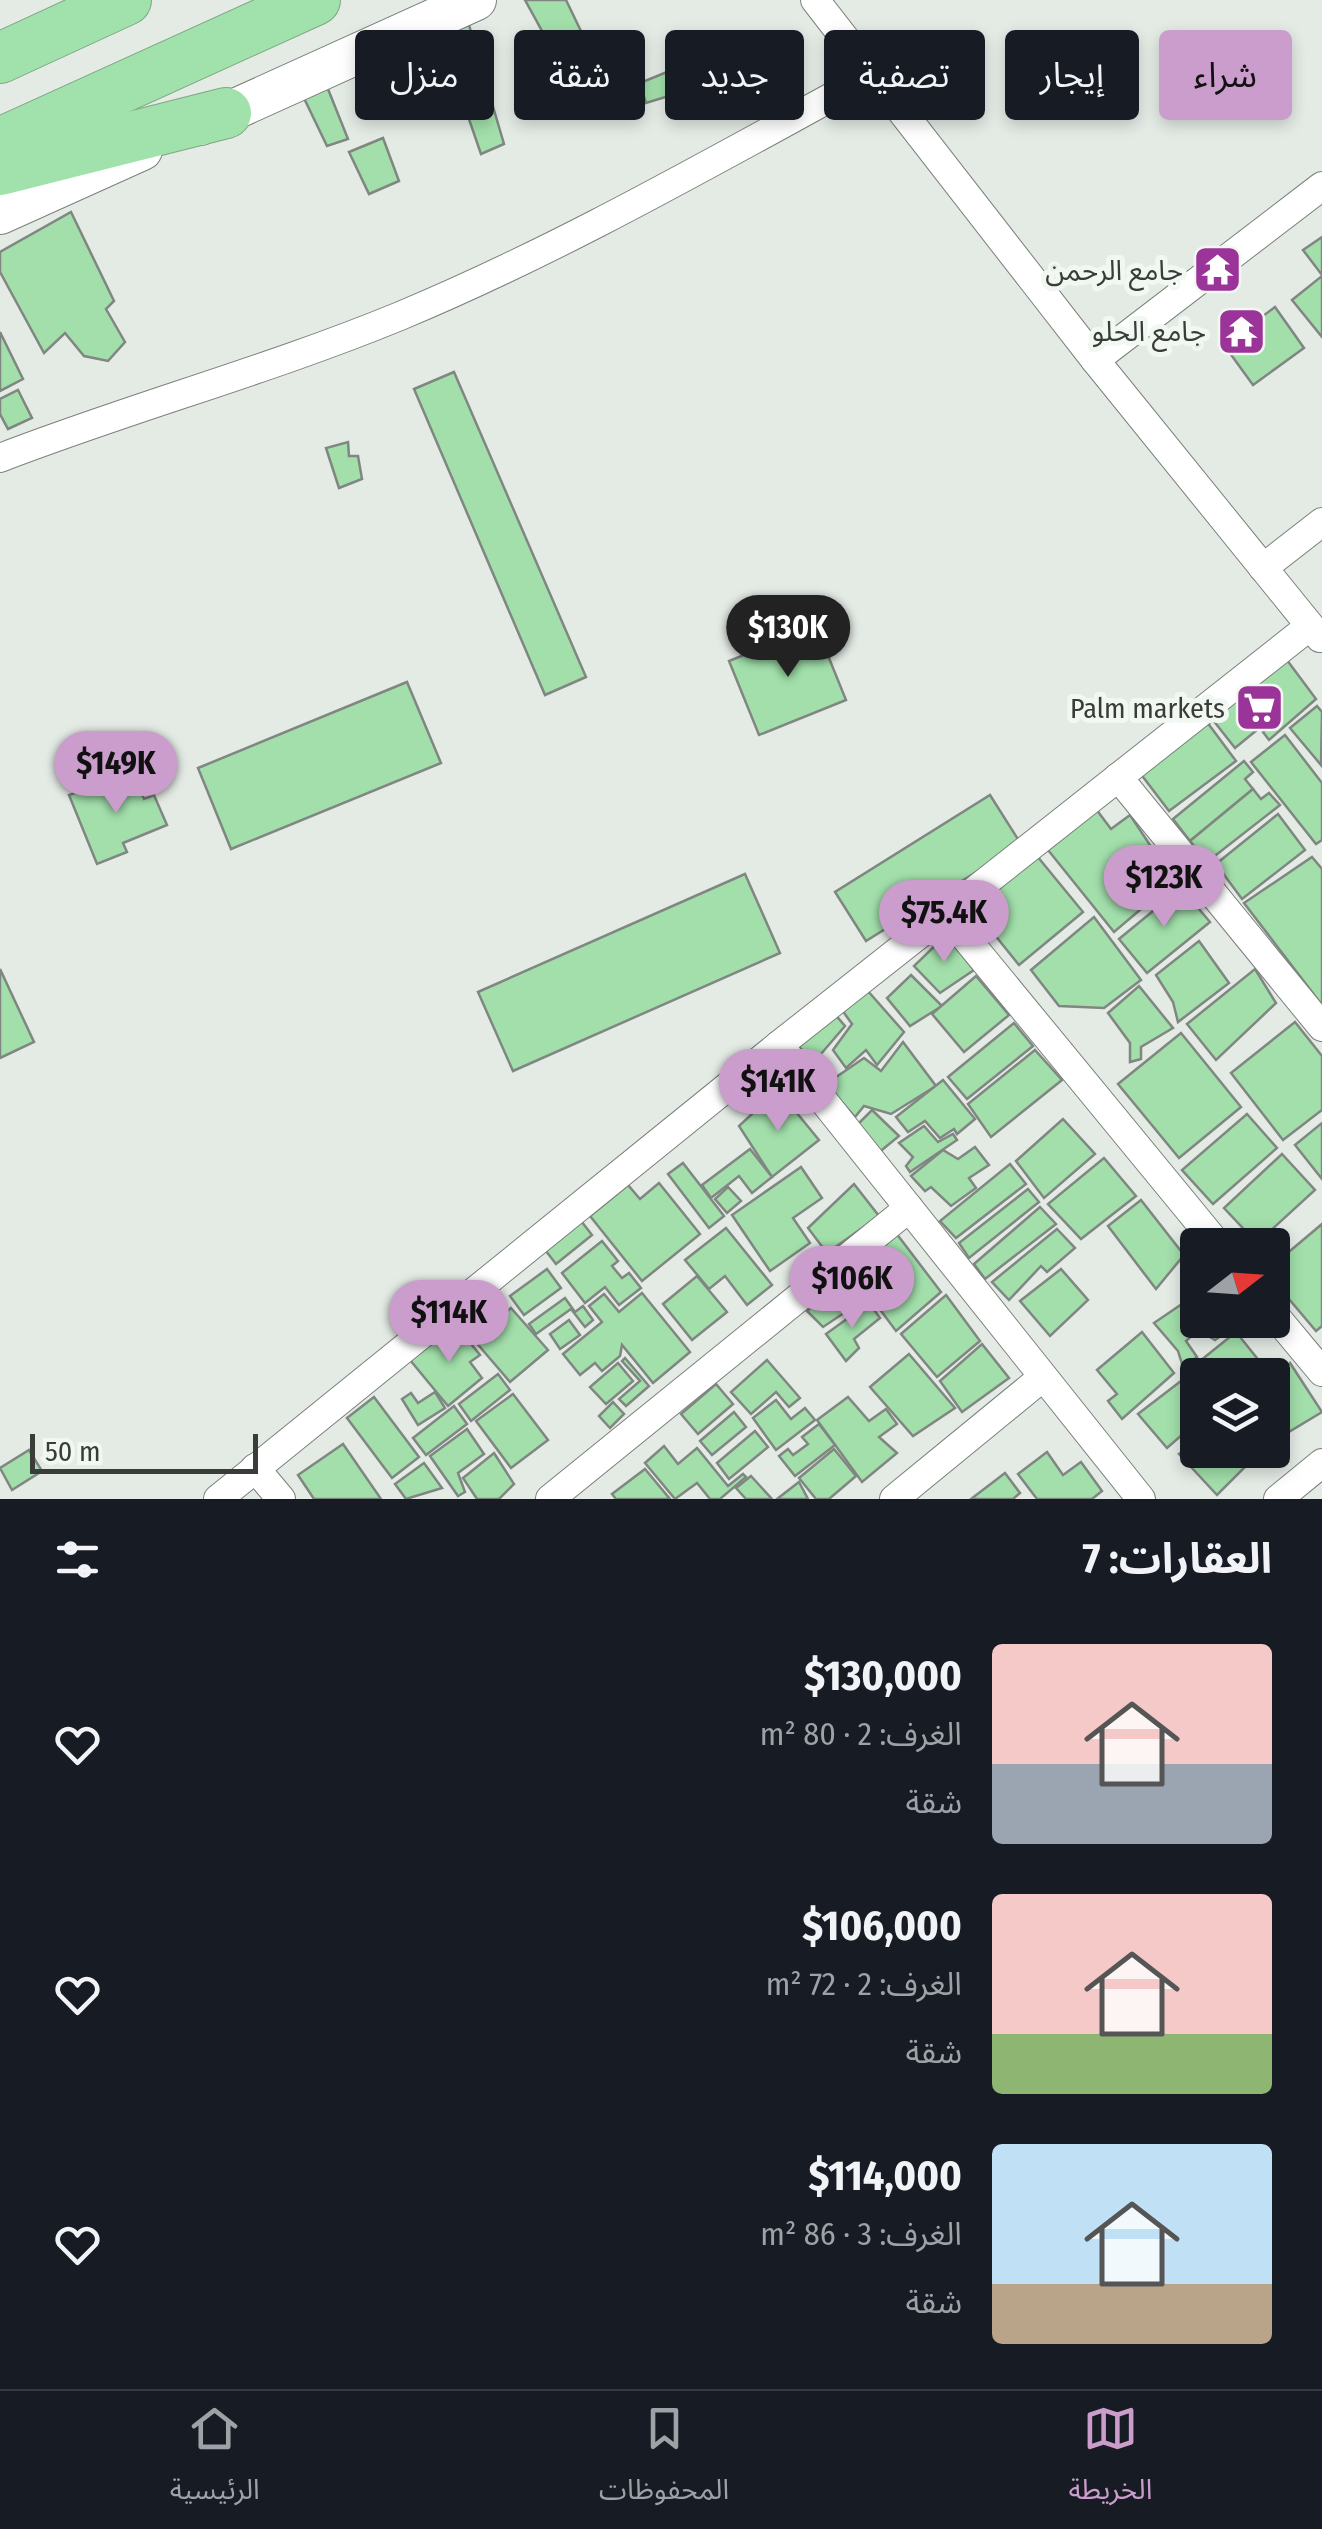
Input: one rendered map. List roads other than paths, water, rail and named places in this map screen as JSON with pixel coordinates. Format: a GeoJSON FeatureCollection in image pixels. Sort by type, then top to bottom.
{"type":"FeatureCollection","features":[{"type":"Feature","properties":{"kind":"highway"},"geometry":{"type":"LineString","coordinates":[[0,58],[126,0]]}},
{"type":"Feature","properties":{"kind":"highway"},"geometry":{"type":"LineString","coordinates":[[0,143],[315,0]]}},
{"type":"Feature","properties":{"kind":"highway"},"geometry":{"type":"LineString","coordinates":[[0,170],[226,113]]}},
{"type":"Feature","properties":{"kind":"main road"},"geometry":{"type":"LineString","coordinates":[[0,214],[476,0]]}},
{"type":"Feature","properties":{"kind":"street"},"geometry":{"type":"LineString","coordinates":[[816,0],[839,30]]}},
{"type":"Feature","properties":{"kind":"street"},"geometry":{"type":"LineString","coordinates":[[0,458],[225,384],[404,314],[611,216],[824,100]]}},
{"type":"Feature","properties":{"kind":"street"},"geometry":{"type":"LineString","coordinates":[[218,1499],[1118,778],[1316,633],[908,120]]}},
{"type":"Feature","properties":{"kind":"street"},"geometry":{"type":"LineString","coordinates":[[1095,360],[1322,186]]}},
{"type":"Feature","properties":{"kind":"street"},"geometry":{"type":"LineString","coordinates":[[1264,568],[1322,522]]}},
{"type":"Feature","properties":{"kind":"street"},"geometry":{"type":"LineString","coordinates":[[1118,778],[1322,1027]]}},
{"type":"Feature","properties":{"kind":"street"},"geometry":{"type":"LineString","coordinates":[[946,914],[1204,1228]]}},
{"type":"Feature","properties":{"kind":"street"},"geometry":{"type":"LineString","coordinates":[[779,1046],[1140,1499]]}},
{"type":"Feature","properties":{"kind":"street"},"geometry":{"type":"LineString","coordinates":[[550,1499],[909,1208]]}},
{"type":"Feature","properties":{"kind":"street"},"geometry":{"type":"LineString","coordinates":[[1290,1334],[1322,1372]]}},
{"type":"Feature","properties":{"kind":"street"},"geometry":{"type":"LineString","coordinates":[[894,1499],[1043,1377]]}},
{"type":"Feature","properties":{"kind":"street"},"geometry":{"type":"LineString","coordinates":[[1278,1499],[1322,1464]]}},
{"type":"Feature","properties":{"kind":"street"},"geometry":{"type":"LineString","coordinates":[[255,1468],[280,1499]]}},
{"type":"Feature","properties":{"kind":"place","name":"جامع الرحمن"},"geometry":{"type":"Point","coordinates":[1218,270]}},
{"type":"Feature","properties":{"kind":"place","name":"جامع الحلو"},"geometry":{"type":"Point","coordinates":[1241,331]}},
{"type":"Feature","properties":{"kind":"place","name":"Palm markets"},"geometry":{"type":"Point","coordinates":[1260,708]}}]}
